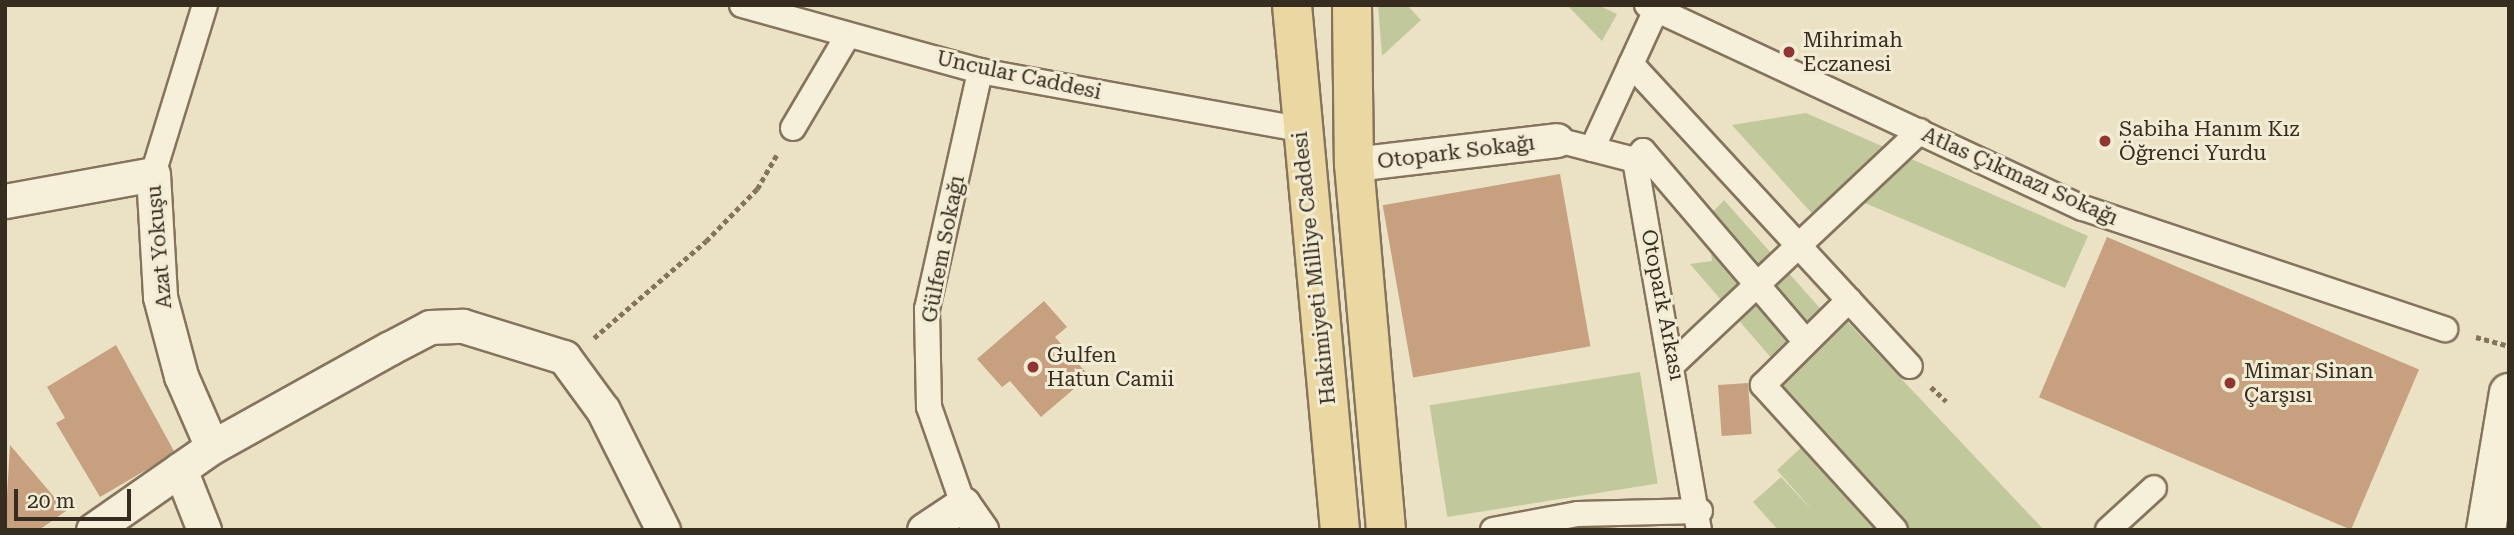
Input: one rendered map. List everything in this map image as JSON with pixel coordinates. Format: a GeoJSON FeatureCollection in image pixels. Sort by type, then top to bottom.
{"type":"FeatureCollection","features":[{"type":"Feature","properties":{"kind":"main road","name":"Hakimiyeti Milliye Caddesi"},"geometry":{"type":"LineString","coordinates":[[1292,5],[1300,129],[1340,530]]}},
{"type":"Feature","properties":{"kind":"main road"},"geometry":{"type":"LineString","coordinates":[[1352,5],[1354,164],[1386,530]]}},
{"type":"Feature","properties":{"kind":"street","name":"Azat Yokuşu"},"geometry":{"type":"LineString","coordinates":[[205,5],[153,174],[160,297],[181,376],[212,447]]}},
{"type":"Feature","properties":{"kind":"street","name":"Uncular Caddesi"},"geometry":{"type":"LineString","coordinates":[[742,5],[980,71],[1300,129]]}},
{"type":"Feature","properties":{"kind":"street"},"geometry":{"type":"LineString","coordinates":[[1592,149],[1631,64],[1651,7]]}},
{"type":"Feature","properties":{"kind":"street","name":"Atlas Çıkmazı Sokağı"},"geometry":{"type":"LineString","coordinates":[[1651,7],[2083,208],[2445,329]]}},
{"type":"Feature","properties":{"kind":"street"},"geometry":{"type":"LineString","coordinates":[[793,128],[848,35]]}},
{"type":"Feature","properties":{"kind":"street"},"geometry":{"type":"LineString","coordinates":[[1631,64],[1910,366]]}},
{"type":"Feature","properties":{"kind":"street","name":"Gülfem Sokağı"},"geometry":{"type":"LineString","coordinates":[[924,530],[972,517],[929,407],[928,309],[980,71]]}},
{"type":"Feature","properties":{"kind":"street"},"geometry":{"type":"LineString","coordinates":[[1674,363],[1920,131]]}},
{"type":"Feature","properties":{"kind":"street"},"geometry":{"type":"LineString","coordinates":[[1557,141],[1635,160],[1643,151],[1806,342]]}},
{"type":"Feature","properties":{"kind":"street","name":"Otopark Sokağı"},"geometry":{"type":"LineString","coordinates":[[1354,164],[1557,141]]}},
{"type":"Feature","properties":{"kind":"street","name":"Otopark Arkası"},"geometry":{"type":"LineString","coordinates":[[1635,160],[1674,363],[1700,520]]}},
{"type":"Feature","properties":{"kind":"street"},"geometry":{"type":"LineString","coordinates":[[5,201],[153,174]]}},
{"type":"Feature","properties":{"kind":"street"},"geometry":{"type":"LineString","coordinates":[[1849,300],[1763,385],[1895,530]]}},
{"type":"Feature","properties":{"kind":"street"},"geometry":{"type":"LineString","coordinates":[[93,530],[212,447],[430,327],[463,326],[564,357],[603,411],[663,530]]}},
{"type":"Feature","properties":{"kind":"street"},"geometry":{"type":"LineString","coordinates":[[2486,530],[2509,393]]}},
{"type":"Feature","properties":{"kind":"street"},"geometry":{"type":"LineString","coordinates":[[180,469],[204,530]]}},
{"type":"Feature","properties":{"kind":"street"},"geometry":{"type":"LineString","coordinates":[[2108,530],[2154,488]]}},
{"type":"Feature","properties":{"kind":"street"},"geometry":{"type":"LineString","coordinates":[[1493,530],[1578,514],[1700,520]]}},
{"type":"Feature","properties":{"kind":"path"},"geometry":{"type":"LineString","coordinates":[[564,357],[621,318],[706,241],[757,189],[793,128]]}},
{"type":"Feature","properties":{"kind":"green space"},"geometry":{"type":"Polygon","coordinates":[[[1378,5],[1407,5],[1421,20],[1382,56],[1378,5]]]}},
{"type":"Feature","properties":{"kind":"green space"},"geometry":{"type":"Polygon","coordinates":[[[1567,5],[1598,5],[1617,14],[1602,41],[1567,5]]]}},
{"type":"Feature","properties":{"kind":"green space"},"geometry":{"type":"Polygon","coordinates":[[[1806,113],[2088,236],[2065,288],[1858,200],[1826,229],[1732,125],[1806,113]]]}},
{"type":"Feature","properties":{"kind":"green space"},"geometry":{"type":"Polygon","coordinates":[[[1724,200],[1826,315],[1773,360],[1690,264],[1712,261],[1707,218],[1724,200]]]}},
{"type":"Feature","properties":{"kind":"green space"},"geometry":{"type":"Polygon","coordinates":[[[1843,317],[2044,530],[1778,530],[1753,502],[1781,477],[1814,512],[1777,470],[1818,432],[1773,383],[1843,317]]]}},
{"type":"Feature","properties":{"kind":"green space"},"geometry":{"type":"Polygon","coordinates":[[[1640,372],[1658,484],[1447,517],[1430,405],[1640,372]]]}},
{"type":"Feature","properties":{"kind":"building"},"geometry":{"type":"Polygon","coordinates":[[[1560,174],[1590,346],[1413,378],[1383,205],[1560,174]]]}},
{"type":"Feature","properties":{"kind":"building","name":"Mimar Sinan Çarşısı"},"geometry":{"type":"Polygon","coordinates":[[[2107,237],[2419,369],[2351,530],[2039,397],[2107,237]]]}},
{"type":"Feature","properties":{"kind":"building","name":"Gulfen Hatun Camii"},"geometry":{"type":"Polygon","coordinates":[[[1044,301],[1067,327],[1055,337],[1089,376],[1041,417],[1010,381],[1002,387],[977,359],[1044,301]]]}},
{"type":"Feature","properties":{"kind":"building"},"geometry":{"type":"Polygon","coordinates":[[[116,345],[175,453],[100,497],[56,423],[65,418],[47,387],[116,345]]]}},
{"type":"Feature","properties":{"kind":"building"},"geometry":{"type":"Polygon","coordinates":[[[1748,383],[1752,434],[1722,436],[1718,385],[1748,383]]]}},
{"type":"Feature","properties":{"kind":"building"},"geometry":{"type":"Polygon","coordinates":[[[10,445],[66,511],[39,530],[5,530],[10,445]]]}},
{"type":"Feature","properties":{"kind":"place","name":"Mihrimah Eczanesi"},"geometry":{"type":"Point","coordinates":[1789,52]}},
{"type":"Feature","properties":{"kind":"place","name":"Sabiha Hanım Kız Öğrenci Yurdu"},"geometry":{"type":"Point","coordinates":[2105,141]}},
{"type":"Feature","properties":{"kind":"place","name":"Gulfen Hatun Camii"},"geometry":{"type":"Point","coordinates":[1033,367]}},
{"type":"Feature","properties":{"kind":"place","name":"Mimar Sinan Çarşısı"},"geometry":{"type":"Point","coordinates":[2230,383]}}]}
